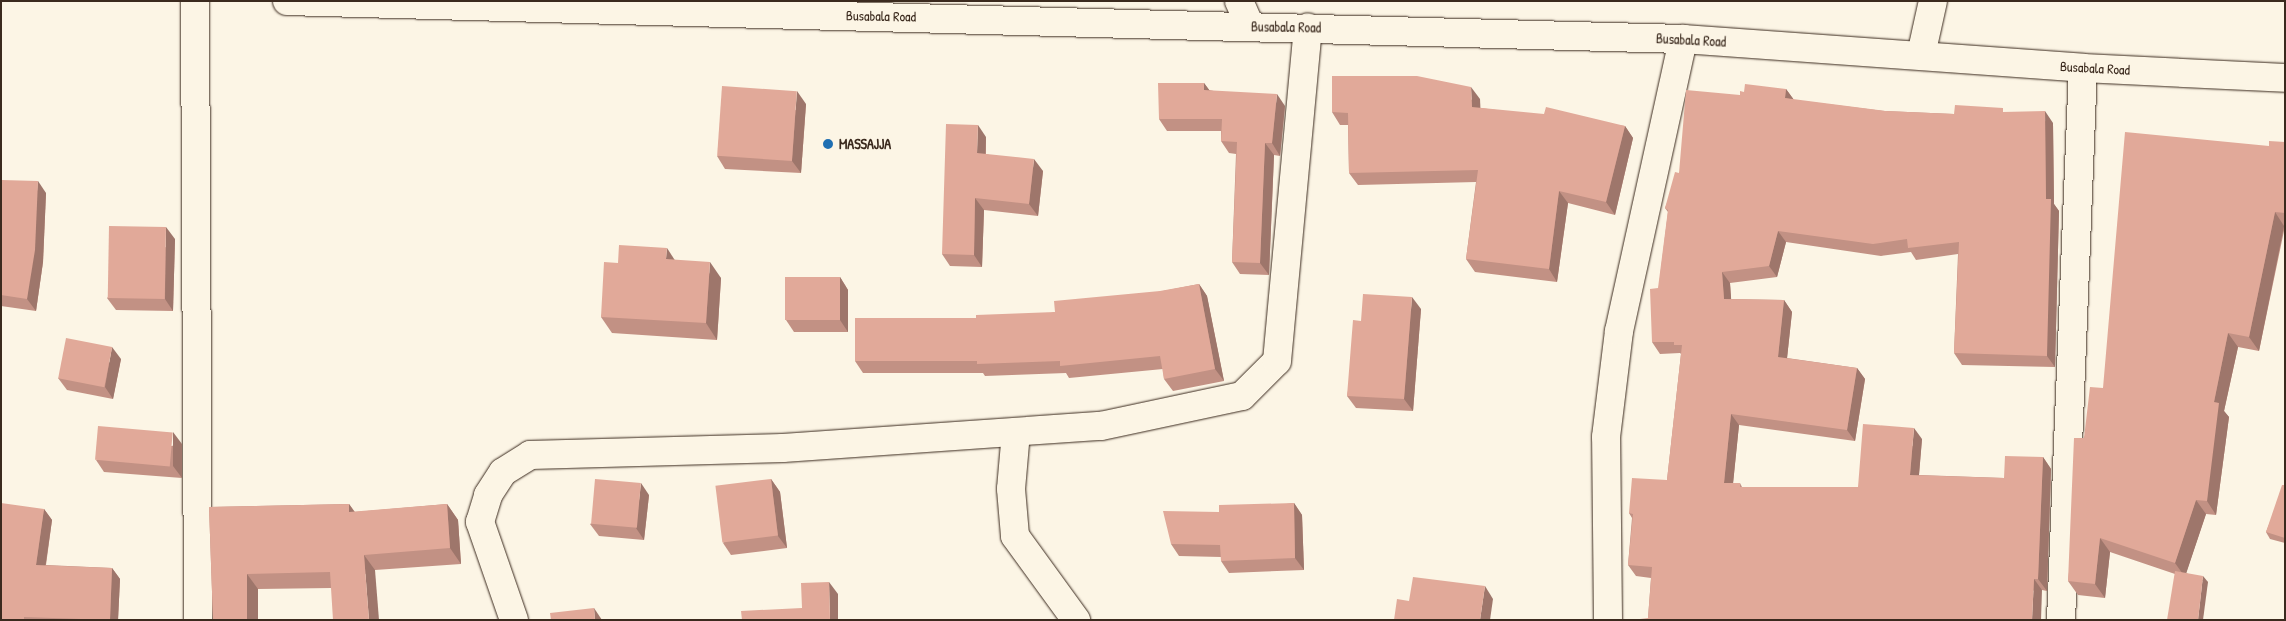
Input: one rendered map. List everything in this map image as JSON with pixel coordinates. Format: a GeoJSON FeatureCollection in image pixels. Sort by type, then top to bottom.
{"type":"FeatureCollection","features":[{"type":"Feature","properties":{"kind":"street"},"geometry":{"type":"LineString","coordinates":[[195,1],[198,620]]}},
{"type":"Feature","properties":{"kind":"street","name":"Busabala Road"},"geometry":{"type":"LineString","coordinates":[[287,1],[1308,27],[1683,39],[2083,68],[2285,78]]}},
{"type":"Feature","properties":{"kind":"street"},"geometry":{"type":"LineString","coordinates":[[1239,1],[1250,26]]}},
{"type":"Feature","properties":{"kind":"street"},"geometry":{"type":"LineString","coordinates":[[1921,55],[1933,1]]}},
{"type":"Feature","properties":{"kind":"street"},"geometry":{"type":"LineString","coordinates":[[514,620],[480,522],[488,496],[503,472],[530,455],[783,448],[1102,426],[1242,396],[1277,361],[1308,27]]}},
{"type":"Feature","properties":{"kind":"street"},"geometry":{"type":"LineString","coordinates":[[1608,620],[1606,437],[1618,340],[1683,39]]}},
{"type":"Feature","properties":{"kind":"street"},"geometry":{"type":"LineString","coordinates":[[2061,620],[2083,68]]}},
{"type":"Feature","properties":{"kind":"street"},"geometry":{"type":"LineString","coordinates":[[1016,432],[1011,489],[1015,536],[1076,620]]}},
{"type":"Feature","properties":{"kind":"building"},"geometry":{"type":"Polygon","coordinates":[[[1332,76],[1417,76],[1471,87],[1472,107],[1544,114],[1546,107],[1625,126],[1606,202],[1559,191],[1549,269],[1466,259],[1478,170],[1349,173],[1348,113],[1332,112],[1332,76]]]}},
{"type":"Feature","properties":{"kind":"building"},"geometry":{"type":"Polygon","coordinates":[[[1158,83],[1204,83],[1204,90],[1277,94],[1272,143],[1265,143],[1260,263],[1232,262],[1237,142],[1221,141],[1222,119],[1159,119],[1158,83]]]}},
{"type":"Feature","properties":{"kind":"building"},"geometry":{"type":"Polygon","coordinates":[[[1745,84],[1786,89],[1785,98],[1885,111],[1954,114],[1955,105],[2003,108],[2003,112],[2045,111],[2046,199],[2051,199],[2047,356],[1954,353],[1959,242],[1908,248],[1907,239],[1873,244],[1778,231],[1769,266],[1722,272],[1724,299],[1784,300],[1778,357],[1857,368],[1847,430],[1731,414],[1724,483],[1740,483],[1740,487],[1858,487],[1863,424],[1914,428],[1910,475],[2004,478],[2005,456],[2043,457],[2038,579],[2034,579],[2032,620],[1632,620],[1648,618],[1652,567],[1628,565],[1633,514],[1629,513],[1632,478],[1667,480],[1682,345],[1674,345],[1674,342],[1652,342],[1650,289],[1658,288],[1668,210],[1665,208],[1675,172],[1679,173],[1686,90],[1740,95],[1740,91],[1744,92],[1745,84]]]}},
{"type":"Feature","properties":{"kind":"building"},"geometry":{"type":"Polygon","coordinates":[[[722,86],[797,91],[792,161],[717,156],[722,86]]]}},
{"type":"Feature","properties":{"kind":"building"},"geometry":{"type":"Polygon","coordinates":[[[946,124],[978,125],[977,153],[1034,159],[1029,204],[975,198],[974,255],[942,254],[946,124]]]}},
{"type":"Feature","properties":{"kind":"building"},"geometry":{"type":"Polygon","coordinates":[[[2125,132],[2269,146],[2269,141],[2285,142],[2285,213],[2275,212],[2249,337],[2228,333],[2214,402],[2219,403],[2207,501],[2196,500],[2175,563],[2100,538],[2095,584],[2068,581],[2074,438],[2084,438],[2090,387],[2103,388],[2125,132]]]}},
{"type":"Feature","properties":{"kind":"building"},"geometry":{"type":"Polygon","coordinates":[[[1,180],[38,181],[35,250],[27,299],[1,295],[1,180]]]}},
{"type":"Feature","properties":{"kind":"building"},"geometry":{"type":"Polygon","coordinates":[[[109,226],[166,227],[165,299],[108,298],[109,226]]]}},
{"type":"Feature","properties":{"kind":"building"},"geometry":{"type":"Polygon","coordinates":[[[619,245],[667,248],[666,259],[710,262],[706,323],[601,317],[604,262],[618,263],[619,245]]]}},
{"type":"Feature","properties":{"kind":"building"},"geometry":{"type":"Polygon","coordinates":[[[785,277],[840,277],[840,320],[785,320],[785,277]]]}},
{"type":"Feature","properties":{"kind":"building"},"geometry":{"type":"Polygon","coordinates":[[[1199,284],[1215,369],[1164,379],[1160,356],[1060,366],[1060,361],[977,364],[977,361],[855,361],[855,318],[976,318],[976,315],[1055,312],[1054,301],[1160,291],[1199,284]]]}},
{"type":"Feature","properties":{"kind":"building"},"geometry":{"type":"Polygon","coordinates":[[[1363,294],[1412,297],[1404,399],[1347,396],[1353,320],[1361,321],[1363,294]]]}},
{"type":"Feature","properties":{"kind":"building"},"geometry":{"type":"Polygon","coordinates":[[[66,338],[112,347],[104,387],[58,378],[66,338]]]}},
{"type":"Feature","properties":{"kind":"building"},"geometry":{"type":"Polygon","coordinates":[[[98,426],[173,433],[170,466],[95,460],[98,426]]]}},
{"type":"Feature","properties":{"kind":"building"},"geometry":{"type":"Polygon","coordinates":[[[595,479],[641,483],[637,528],[591,524],[595,479]]]}},
{"type":"Feature","properties":{"kind":"building"},"geometry":{"type":"Polygon","coordinates":[[[771,479],[778,536],[722,542],[715,486],[771,479]]]}},
{"type":"Feature","properties":{"kind":"building"},"geometry":{"type":"Polygon","coordinates":[[[2282,485],[2285,485],[2285,538],[2266,532],[2282,485]]]}},
{"type":"Feature","properties":{"kind":"building"},"geometry":{"type":"Polygon","coordinates":[[[1,503],[44,509],[36,565],[112,568],[110,620],[24,617],[24,620],[1,620],[1,503]]]}},
{"type":"Feature","properties":{"kind":"building"},"geometry":{"type":"Polygon","coordinates":[[[1294,503],[1295,558],[1221,561],[1220,545],[1171,544],[1163,511],[1219,512],[1219,505],[1294,503]]]}},
{"type":"Feature","properties":{"kind":"building"},"geometry":{"type":"Polygon","coordinates":[[[349,504],[349,512],[447,504],[450,548],[364,555],[369,620],[333,620],[330,572],[247,574],[247,620],[213,620],[209,507],[349,504]]]}},
{"type":"Feature","properties":{"kind":"building"},"geometry":{"type":"Polygon","coordinates":[[[2175,571],[2203,576],[2198,620],[2167,620],[2175,571]]]}},
{"type":"Feature","properties":{"kind":"building"},"geometry":{"type":"Polygon","coordinates":[[[1413,577],[1485,586],[1480,620],[1394,620],[1397,599],[1409,601],[1413,577]]]}},
{"type":"Feature","properties":{"kind":"building"},"geometry":{"type":"Polygon","coordinates":[[[829,582],[830,620],[742,620],[741,611],[802,608],[801,583],[829,582]]]}},
{"type":"Feature","properties":{"kind":"building"},"geometry":{"type":"Polygon","coordinates":[[[594,608],[595,620],[551,620],[550,613],[594,608]]]}},
{"type":"Feature","properties":{"kind":"place","name":"MASSAJJA"},"geometry":{"type":"Point","coordinates":[828,144]}}]}
